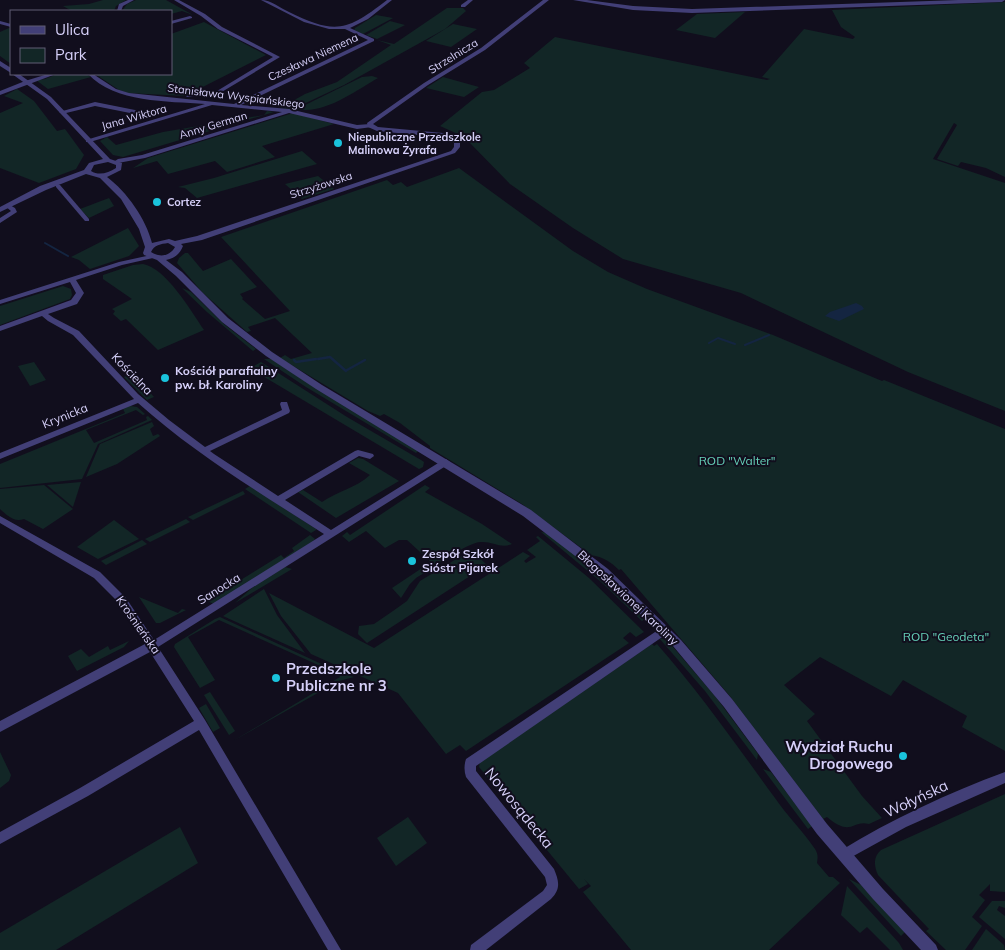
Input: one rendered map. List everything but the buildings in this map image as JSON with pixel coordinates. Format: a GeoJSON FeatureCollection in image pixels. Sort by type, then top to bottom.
{"type":"FeatureCollection","features":[{"type":"Feature","properties":{"kind":"street"},"geometry":{"type":"LineString","coordinates":[[119,10],[121,6],[132,0]]}},
{"type":"Feature","properties":{"kind":"street"},"geometry":{"type":"LineString","coordinates":[[176,0],[203,15],[220,28],[277,57],[218,92],[192,95],[182,99]]}},
{"type":"Feature","properties":{"kind":"street","name":"Czesława Niemena"},"geometry":{"type":"LineString","coordinates":[[236,105],[372,40],[346,28],[298,20],[263,0]]}},
{"type":"Feature","properties":{"kind":"street"},"geometry":{"type":"LineString","coordinates":[[346,28],[390,0]]}},
{"type":"Feature","properties":{"kind":"street"},"geometry":{"type":"LineString","coordinates":[[463,6],[471,0]]}},
{"type":"Feature","properties":{"kind":"street","name":"Strzelnicza"},"geometry":{"type":"LineString","coordinates":[[370,126],[371,122],[483,49],[546,0]]}},
{"type":"Feature","properties":{"kind":"street"},"geometry":{"type":"LineString","coordinates":[[576,0],[634,8],[682,11],[1002,0]]}},
{"type":"Feature","properties":{"kind":"street"},"geometry":{"type":"LineString","coordinates":[[828,0],[831,6]]}},
{"type":"Feature","properties":{"kind":"street"},"geometry":{"type":"LineString","coordinates":[[172,24],[190,17]]}},
{"type":"Feature","properties":{"kind":"street","name":"Jana Wiktora"},"geometry":{"type":"LineString","coordinates":[[16,75],[45,94],[108,160]]}},
{"type":"Feature","properties":{"kind":"street"},"geometry":{"type":"LineString","coordinates":[[0,93],[50,75]]}},
{"type":"Feature","properties":{"kind":"street","name":"Stanisława Wyspiańskiego"},"geometry":{"type":"LineString","coordinates":[[92,75],[122,94],[290,111],[357,126],[447,136],[454,139],[458,145],[457,149],[451,154]]}},
{"type":"Feature","properties":{"kind":"street","name":"Jana Wiktora"},"geometry":{"type":"LineString","coordinates":[[88,141],[212,102]]}},
{"type":"Feature","properties":{"kind":"street","name":"Jana Wiktora"},"geometry":{"type":"LineString","coordinates":[[62,112],[94,104],[135,112]]}},
{"type":"Feature","properties":{"kind":"street","name":"Anny German"},"geometry":{"type":"LineString","coordinates":[[118,167],[143,156],[290,111]]}},
{"type":"Feature","properties":{"kind":"street","name":"Jana Wiktora"},"geometry":{"type":"LineString","coordinates":[[88,141],[95,162]]}},
{"type":"Feature","properties":{"kind":"street","name":"Strzyżowska"},"geometry":{"type":"LineString","coordinates":[[177,246],[451,154]]}},
{"type":"Feature","properties":{"kind":"street"},"geometry":{"type":"LineString","coordinates":[[90,173],[88,166],[95,162],[108,160],[118,167]]}},
{"type":"Feature","properties":{"kind":"street"},"geometry":{"type":"LineString","coordinates":[[102,176],[118,167]]}},
{"type":"Feature","properties":{"kind":"street"},"geometry":{"type":"LineString","coordinates":[[115,185],[118,167]]}},
{"type":"Feature","properties":{"kind":"street"},"geometry":{"type":"LineString","coordinates":[[28,196],[90,173]]}},
{"type":"Feature","properties":{"kind":"street"},"geometry":{"type":"LineString","coordinates":[[0,210],[52,184],[90,173],[102,176],[115,185],[144,229],[151,253]]}},
{"type":"Feature","properties":{"kind":"street"},"geometry":{"type":"LineString","coordinates":[[58,186],[87,220]]}},
{"type":"Feature","properties":{"kind":"street"},"geometry":{"type":"LineString","coordinates":[[0,221],[14,212],[8,206]]}},
{"type":"Feature","properties":{"kind":"street"},"geometry":{"type":"LineString","coordinates":[[144,229],[177,246],[172,256],[151,253]]}},
{"type":"Feature","properties":{"kind":"street"},"geometry":{"type":"LineString","coordinates":[[0,302],[151,253],[165,241]]}},
{"type":"Feature","properties":{"kind":"street","name":"Błogosławionej Karoliny"},"geometry":{"type":"LineString","coordinates":[[151,253],[179,274],[225,320],[269,354],[319,387],[507,499],[555,532],[604,572],[664,630],[728,703],[795,796],[878,894],[932,950]]}},
{"type":"Feature","properties":{"kind":"street","name":"Błogosławionej Karoliny"},"geometry":{"type":"LineString","coordinates":[[172,256],[179,274]]}},
{"type":"Feature","properties":{"kind":"street"},"geometry":{"type":"LineString","coordinates":[[0,329],[44,314],[77,299],[80,293],[72,279]]}},
{"type":"Feature","properties":{"kind":"street","name":"Kościelna"},"geometry":{"type":"LineString","coordinates":[[44,314],[50,320],[72,330],[139,400],[204,451],[331,534]]}},
{"type":"Feature","properties":{"kind":"street","name":"Krynicka"},"geometry":{"type":"LineString","coordinates":[[0,456],[139,400]]}},
{"type":"Feature","properties":{"kind":"street"},"geometry":{"type":"LineString","coordinates":[[204,451],[286,411],[284,404]]}},
{"type":"Feature","properties":{"kind":"street"},"geometry":{"type":"LineString","coordinates":[[278,500],[358,453],[370,456]]}},
{"type":"Feature","properties":{"kind":"street","name":"Sanocka"},"geometry":{"type":"LineString","coordinates":[[0,727],[153,646],[446,462]]}},
{"type":"Feature","properties":{"kind":"street","name":"Krośnieńska"},"geometry":{"type":"LineString","coordinates":[[0,518],[97,575],[123,601],[201,722],[335,950]]}},
{"type":"Feature","properties":{"kind":"street","name":"Nowosądecka"},"geometry":{"type":"LineString","coordinates":[[476,950],[547,896],[553,889],[554,882],[550,873],[470,773],[470,763],[664,630]]}},
{"type":"Feature","properties":{"kind":"street"},"geometry":{"type":"LineString","coordinates":[[0,838],[84,792],[201,722]]}},
{"type":"Feature","properties":{"kind":"street","name":"Wołyńska"},"geometry":{"type":"LineString","coordinates":[[844,855],[870,839],[910,819],[1005,777]]}},
{"type":"Feature","properties":{"kind":"green space"},"geometry":{"type":"Polygon","coordinates":[[[103,0],[126,0],[116,6],[114,10],[70,10],[63,6],[89,4],[103,0]]]}},
{"type":"Feature","properties":{"kind":"green space"},"geometry":{"type":"Polygon","coordinates":[[[136,0],[166,0],[193,15],[182,11],[172,14],[172,10],[123,10],[127,4],[136,0]]]}},
{"type":"Feature","properties":{"kind":"green space"},"geometry":{"type":"Polygon","coordinates":[[[1005,2],[1005,177],[986,168],[961,162],[958,166],[937,159],[957,125],[954,123],[933,159],[1005,183],[1005,411],[908,372],[741,293],[623,259],[573,228],[510,184],[469,142],[460,135],[440,126],[482,92],[494,90],[530,68],[524,63],[555,37],[767,80],[770,79],[762,77],[804,29],[853,39],[855,37],[841,27],[832,10],[1005,2]]]}},
{"type":"Feature","properties":{"kind":"green space"},"geometry":{"type":"Polygon","coordinates":[[[447,8],[463,8],[466,11],[445,29],[344,85],[293,109],[280,108],[305,94],[337,82],[391,45],[377,40],[394,44],[447,8]]]}},
{"type":"Feature","properties":{"kind":"green space"},"geometry":{"type":"Polygon","coordinates":[[[745,12],[715,38],[676,30],[697,14],[745,12]]]}},
{"type":"Feature","properties":{"kind":"green space"},"geometry":{"type":"Polygon","coordinates":[[[376,15],[393,18],[363,34],[354,30],[355,28],[376,15]]]}},
{"type":"Feature","properties":{"kind":"green space"},"geometry":{"type":"Polygon","coordinates":[[[390,21],[405,25],[377,39],[366,35],[390,21]]]}},
{"type":"Feature","properties":{"kind":"green space"},"geometry":{"type":"Polygon","coordinates":[[[204,22],[266,55],[185,96],[128,93],[119,90],[96,75],[172,75],[172,34],[204,22]]]}},
{"type":"Feature","properties":{"kind":"green space"},"geometry":{"type":"Polygon","coordinates":[[[453,24],[477,29],[451,47],[426,41],[453,24]]]}},
{"type":"Feature","properties":{"kind":"green space"},"geometry":{"type":"Polygon","coordinates":[[[10,28],[10,63],[0,56],[0,32],[10,28]]]}},
{"type":"Feature","properties":{"kind":"green space"},"geometry":{"type":"Polygon","coordinates":[[[55,75],[88,75],[91,77],[48,89],[36,80],[55,75]]]}},
{"type":"Feature","properties":{"kind":"green space"},"geometry":{"type":"Polygon","coordinates":[[[372,76],[378,78],[339,101],[318,109],[297,109],[362,77],[372,76]]]}},
{"type":"Feature","properties":{"kind":"green space"},"geometry":{"type":"Polygon","coordinates":[[[443,77],[479,87],[464,97],[426,88],[443,77]]]}},
{"type":"Feature","properties":{"kind":"green space"},"geometry":{"type":"Polygon","coordinates":[[[17,89],[34,101],[57,131],[65,129],[84,155],[76,169],[39,183],[0,168],[0,113],[23,103],[4,96],[17,89]]]}},
{"type":"Feature","properties":{"kind":"green space"},"geometry":{"type":"Polygon","coordinates":[[[293,113],[334,124],[262,146],[275,157],[227,172],[215,161],[168,174],[157,161],[133,168],[148,158],[293,113]]]}},
{"type":"Feature","properties":{"kind":"green space"},"geometry":{"type":"Polygon","coordinates":[[[264,115],[123,157],[113,155],[100,141],[107,137],[116,145],[163,132],[264,115]]]}},
{"type":"Feature","properties":{"kind":"green space"},"geometry":{"type":"Polygon","coordinates":[[[302,151],[317,164],[197,198],[185,188],[178,187],[214,178],[302,151]]]}},
{"type":"Feature","properties":{"kind":"green space","name":"ROD \"Walter\""},"geometry":{"type":"Polygon","coordinates":[[[459,168],[573,251],[608,272],[647,289],[773,335],[882,381],[884,380],[1005,429],[1005,751],[962,727],[967,716],[903,680],[891,696],[820,657],[784,685],[815,714],[807,721],[862,796],[882,818],[869,824],[863,823],[847,827],[835,823],[827,817],[823,819],[729,695],[621,569],[619,570],[610,562],[591,555],[522,504],[430,448],[430,446],[400,423],[384,414],[380,416],[368,411],[280,358],[285,355],[291,359],[312,353],[275,318],[248,327],[251,331],[247,332],[203,293],[177,263],[179,258],[188,253],[203,271],[231,259],[257,287],[240,294],[242,299],[265,319],[290,311],[221,237],[387,180],[393,185],[401,182],[407,187],[459,168]]]}},
{"type":"Feature","properties":{"kind":"green space"},"geometry":{"type":"Polygon","coordinates":[[[318,176],[334,189],[302,199],[285,184],[318,176]]]}},
{"type":"Feature","properties":{"kind":"green space"},"geometry":{"type":"Polygon","coordinates":[[[109,198],[114,206],[89,218],[80,209],[109,198]]]}},
{"type":"Feature","properties":{"kind":"green space"},"geometry":{"type":"Polygon","coordinates":[[[128,228],[139,246],[129,256],[90,269],[79,260],[71,257],[128,228]]]}},
{"type":"Feature","properties":{"kind":"green space"},"geometry":{"type":"Polygon","coordinates":[[[143,264],[152,267],[169,282],[204,330],[158,350],[126,319],[121,321],[113,314],[115,311],[112,309],[132,299],[103,279],[103,275],[133,265],[143,264]]]}},
{"type":"Feature","properties":{"kind":"green space"},"geometry":{"type":"Polygon","coordinates":[[[63,286],[71,289],[72,295],[70,299],[0,325],[0,306],[63,286]]]}},
{"type":"Feature","properties":{"kind":"green space"},"geometry":{"type":"Polygon","coordinates":[[[182,288],[191,292],[225,325],[256,349],[253,351],[182,288]]]}},
{"type":"Feature","properties":{"kind":"green space"},"geometry":{"type":"Polygon","coordinates":[[[264,359],[271,359],[419,450],[416,453],[306,387],[264,359]]]}},
{"type":"Feature","properties":{"kind":"green space"},"geometry":{"type":"Polygon","coordinates":[[[34,362],[46,380],[30,386],[18,366],[34,362]]]}},
{"type":"Feature","properties":{"kind":"green space"},"geometry":{"type":"Polygon","coordinates":[[[261,362],[347,417],[421,460],[424,462],[423,467],[419,469],[266,378],[254,366],[261,362]]]}},
{"type":"Feature","properties":{"kind":"green space"},"geometry":{"type":"Polygon","coordinates":[[[124,377],[136,377],[154,397],[147,400],[124,377]]]}},
{"type":"Feature","properties":{"kind":"green space"},"geometry":{"type":"Polygon","coordinates":[[[130,406],[137,407],[145,414],[143,415],[136,410],[86,430],[94,443],[147,420],[146,417],[148,416],[152,420],[98,444],[82,479],[0,488],[0,464],[125,413],[123,409],[130,406]]]}},
{"type":"Feature","properties":{"kind":"green space"},"geometry":{"type":"Polygon","coordinates":[[[152,422],[154,426],[150,429],[153,436],[158,434],[160,436],[117,464],[86,477],[100,444],[152,422]]]}},
{"type":"Feature","properties":{"kind":"green space"},"geometry":{"type":"Polygon","coordinates":[[[358,458],[363,459],[399,481],[336,518],[298,492],[303,490],[322,502],[359,483],[370,475],[349,463],[358,458]]]}},
{"type":"Feature","properties":{"kind":"green space"},"geometry":{"type":"Polygon","coordinates":[[[81,482],[73,507],[47,485],[81,482]]]}},
{"type":"Feature","properties":{"kind":"green space"},"geometry":{"type":"Polygon","coordinates":[[[44,485],[73,509],[43,529],[24,519],[14,519],[0,509],[0,489],[44,485]]]}},
{"type":"Feature","properties":{"kind":"green space"},"geometry":{"type":"Polygon","coordinates":[[[425,485],[430,488],[425,492],[482,524],[512,544],[504,546],[481,542],[467,546],[416,578],[401,598],[392,588],[431,562],[407,540],[399,540],[385,548],[366,531],[349,542],[342,536],[347,532],[350,535],[425,485]]]}},
{"type":"Feature","properties":{"kind":"green space"},"geometry":{"type":"Polygon","coordinates":[[[250,486],[316,530],[311,533],[245,489],[250,486]]]}},
{"type":"Feature","properties":{"kind":"green space"},"geometry":{"type":"Polygon","coordinates":[[[243,491],[245,494],[193,520],[188,517],[243,491]]]}},
{"type":"Feature","properties":{"kind":"green space"},"geometry":{"type":"Polygon","coordinates":[[[186,519],[190,522],[150,542],[145,539],[186,519]]]}},
{"type":"Feature","properties":{"kind":"green space"},"geometry":{"type":"Polygon","coordinates":[[[114,520],[139,539],[98,559],[77,547],[114,520]]]}},
{"type":"Feature","properties":{"kind":"green space"},"geometry":{"type":"Polygon","coordinates":[[[541,532],[548,533],[606,579],[646,618],[642,621],[601,582],[541,532]]]}},
{"type":"Feature","properties":{"kind":"green space"},"geometry":{"type":"Polygon","coordinates":[[[310,535],[315,539],[312,542],[214,604],[207,601],[281,555],[284,558],[294,551],[292,548],[310,535]]]}},
{"type":"Feature","properties":{"kind":"green space"},"geometry":{"type":"Polygon","coordinates":[[[538,536],[589,578],[644,632],[636,637],[630,632],[623,638],[629,643],[466,751],[460,745],[446,754],[398,693],[311,654],[281,616],[269,593],[374,648],[523,552],[530,556],[524,561],[526,563],[536,557],[527,550],[540,541],[536,537],[538,536]]]}},
{"type":"Feature","properties":{"kind":"green space"},"geometry":{"type":"Polygon","coordinates":[[[142,540],[147,544],[106,565],[101,561],[142,540]]]}},
{"type":"Feature","properties":{"kind":"green space"},"geometry":{"type":"Polygon","coordinates":[[[471,550],[487,565],[367,643],[358,634],[359,626],[374,624],[407,601],[420,581],[471,550]]]}},
{"type":"Feature","properties":{"kind":"green space"},"geometry":{"type":"Polygon","coordinates":[[[285,567],[292,569],[235,603],[253,587],[285,567]]]}},
{"type":"Feature","properties":{"kind":"green space"},"geometry":{"type":"Polygon","coordinates":[[[264,589],[277,615],[305,653],[223,616],[264,589]]]}},
{"type":"Feature","properties":{"kind":"green space"},"geometry":{"type":"Polygon","coordinates":[[[139,597],[178,613],[182,609],[186,610],[160,623],[156,623],[139,597]]]}},
{"type":"Feature","properties":{"kind":"green space"},"geometry":{"type":"Polygon","coordinates":[[[220,617],[341,673],[354,677],[339,681],[233,741],[340,677],[338,674],[219,620],[188,637],[215,680],[200,688],[174,647],[175,644],[220,617]]]}},
{"type":"Feature","properties":{"kind":"green space"},"geometry":{"type":"Polygon","coordinates":[[[659,638],[667,640],[715,696],[758,754],[757,760],[705,691],[659,638]]]}},
{"type":"Feature","properties":{"kind":"green space"},"geometry":{"type":"Polygon","coordinates":[[[129,641],[124,647],[77,671],[68,656],[81,649],[89,657],[108,646],[110,650],[129,641]]]}},
{"type":"Feature","properties":{"kind":"green space"},"geometry":{"type":"Polygon","coordinates":[[[652,644],[654,646],[657,644],[688,681],[780,805],[810,842],[817,852],[817,863],[829,877],[833,877],[840,883],[769,950],[631,950],[583,892],[591,886],[584,879],[588,884],[579,889],[479,767],[480,762],[652,644]]]}},
{"type":"Feature","properties":{"kind":"green space"},"geometry":{"type":"Polygon","coordinates":[[[210,692],[235,731],[229,735],[204,695],[210,692]]]}},
{"type":"Feature","properties":{"kind":"green space"},"geometry":{"type":"Polygon","coordinates":[[[206,704],[220,728],[213,732],[199,708],[206,704]]]}},
{"type":"Feature","properties":{"kind":"green space"},"geometry":{"type":"Polygon","coordinates":[[[0,752],[11,775],[9,781],[0,788],[0,752]]]}},
{"type":"Feature","properties":{"kind":"green space"},"geometry":{"type":"Polygon","coordinates":[[[763,769],[771,772],[812,826],[808,829],[763,769]]]}},
{"type":"Feature","properties":{"kind":"green space"},"geometry":{"type":"Polygon","coordinates":[[[1005,794],[1005,892],[990,891],[990,884],[979,895],[985,900],[972,917],[982,926],[965,950],[946,950],[926,931],[929,929],[878,875],[875,859],[881,850],[1005,794]]]}},
{"type":"Feature","properties":{"kind":"green space"},"geometry":{"type":"Polygon","coordinates":[[[408,817],[427,843],[396,866],[377,838],[408,817]]]}},
{"type":"Feature","properties":{"kind":"green space"},"geometry":{"type":"Polygon","coordinates":[[[180,827],[198,863],[56,950],[0,950],[0,933],[180,827]]]}},
{"type":"Feature","properties":{"kind":"green space"},"geometry":{"type":"Polygon","coordinates":[[[849,879],[861,885],[905,932],[901,936],[849,879]]]}},
{"type":"Feature","properties":{"kind":"green space"},"geometry":{"type":"Polygon","coordinates":[[[847,886],[899,943],[903,950],[890,950],[867,927],[860,933],[841,915],[847,886]]]}},
{"type":"Feature","properties":{"kind":"green space"},"geometry":{"type":"Polygon","coordinates":[[[992,901],[1005,901],[1005,908],[999,906],[997,910],[1005,916],[1005,939],[979,917],[992,901]]]}},
{"type":"Feature","properties":{"kind":"green space"},"geometry":{"type":"Polygon","coordinates":[[[986,929],[1004,945],[1005,950],[972,950],[986,929]]]}},
{"type":"Feature","properties":{"kind":"water"},"geometry":{"type":"Polygon","coordinates":[[[856,303],[864,309],[839,321],[825,316],[830,312],[856,303]]]}},
{"type":"Feature","properties":{"kind":"waterway"},"geometry":{"type":"LineString","coordinates":[[45,243],[68,256]]}},
{"type":"Feature","properties":{"kind":"waterway"},"geometry":{"type":"LineString","coordinates":[[745,345],[769,335]]}},
{"type":"Feature","properties":{"kind":"waterway"},"geometry":{"type":"LineString","coordinates":[[709,343],[718,338],[735,344]]}},
{"type":"Feature","properties":{"kind":"waterway"},"geometry":{"type":"LineString","coordinates":[[318,359],[330,357],[346,371]]}},
{"type":"Feature","properties":{"kind":"waterway"},"geometry":{"type":"LineString","coordinates":[[294,360],[296,362],[316,359]]}},
{"type":"Feature","properties":{"kind":"waterway"},"geometry":{"type":"LineString","coordinates":[[347,370],[365,360]]}},
{"type":"Feature","properties":{"kind":"place","name":"Niepubliczne Przedszkole Malinowa Żyrafa"},"geometry":{"type":"Point","coordinates":[338,143]}},
{"type":"Feature","properties":{"kind":"place","name":"Cortez"},"geometry":{"type":"Point","coordinates":[157,202]}},
{"type":"Feature","properties":{"kind":"place","name":"Kościół parafialny pw. bł. Karoliny"},"geometry":{"type":"Point","coordinates":[165,378]}},
{"type":"Feature","properties":{"kind":"place","name":"Zespół Szkół Sióstr Pijarek"},"geometry":{"type":"Point","coordinates":[412,561]}},
{"type":"Feature","properties":{"kind":"place","name":"Przedszkole Publiczne nr 3"},"geometry":{"type":"Point","coordinates":[276,678]}},
{"type":"Feature","properties":{"kind":"place","name":"Wydział Ruchu Drogowego"},"geometry":{"type":"Point","coordinates":[903,756]}},
{"type":"Feature","properties":{"kind":"park label","name":"ROD \"Geodeta\""},"geometry":{"type":"Point","coordinates":[946,637]}}]}
